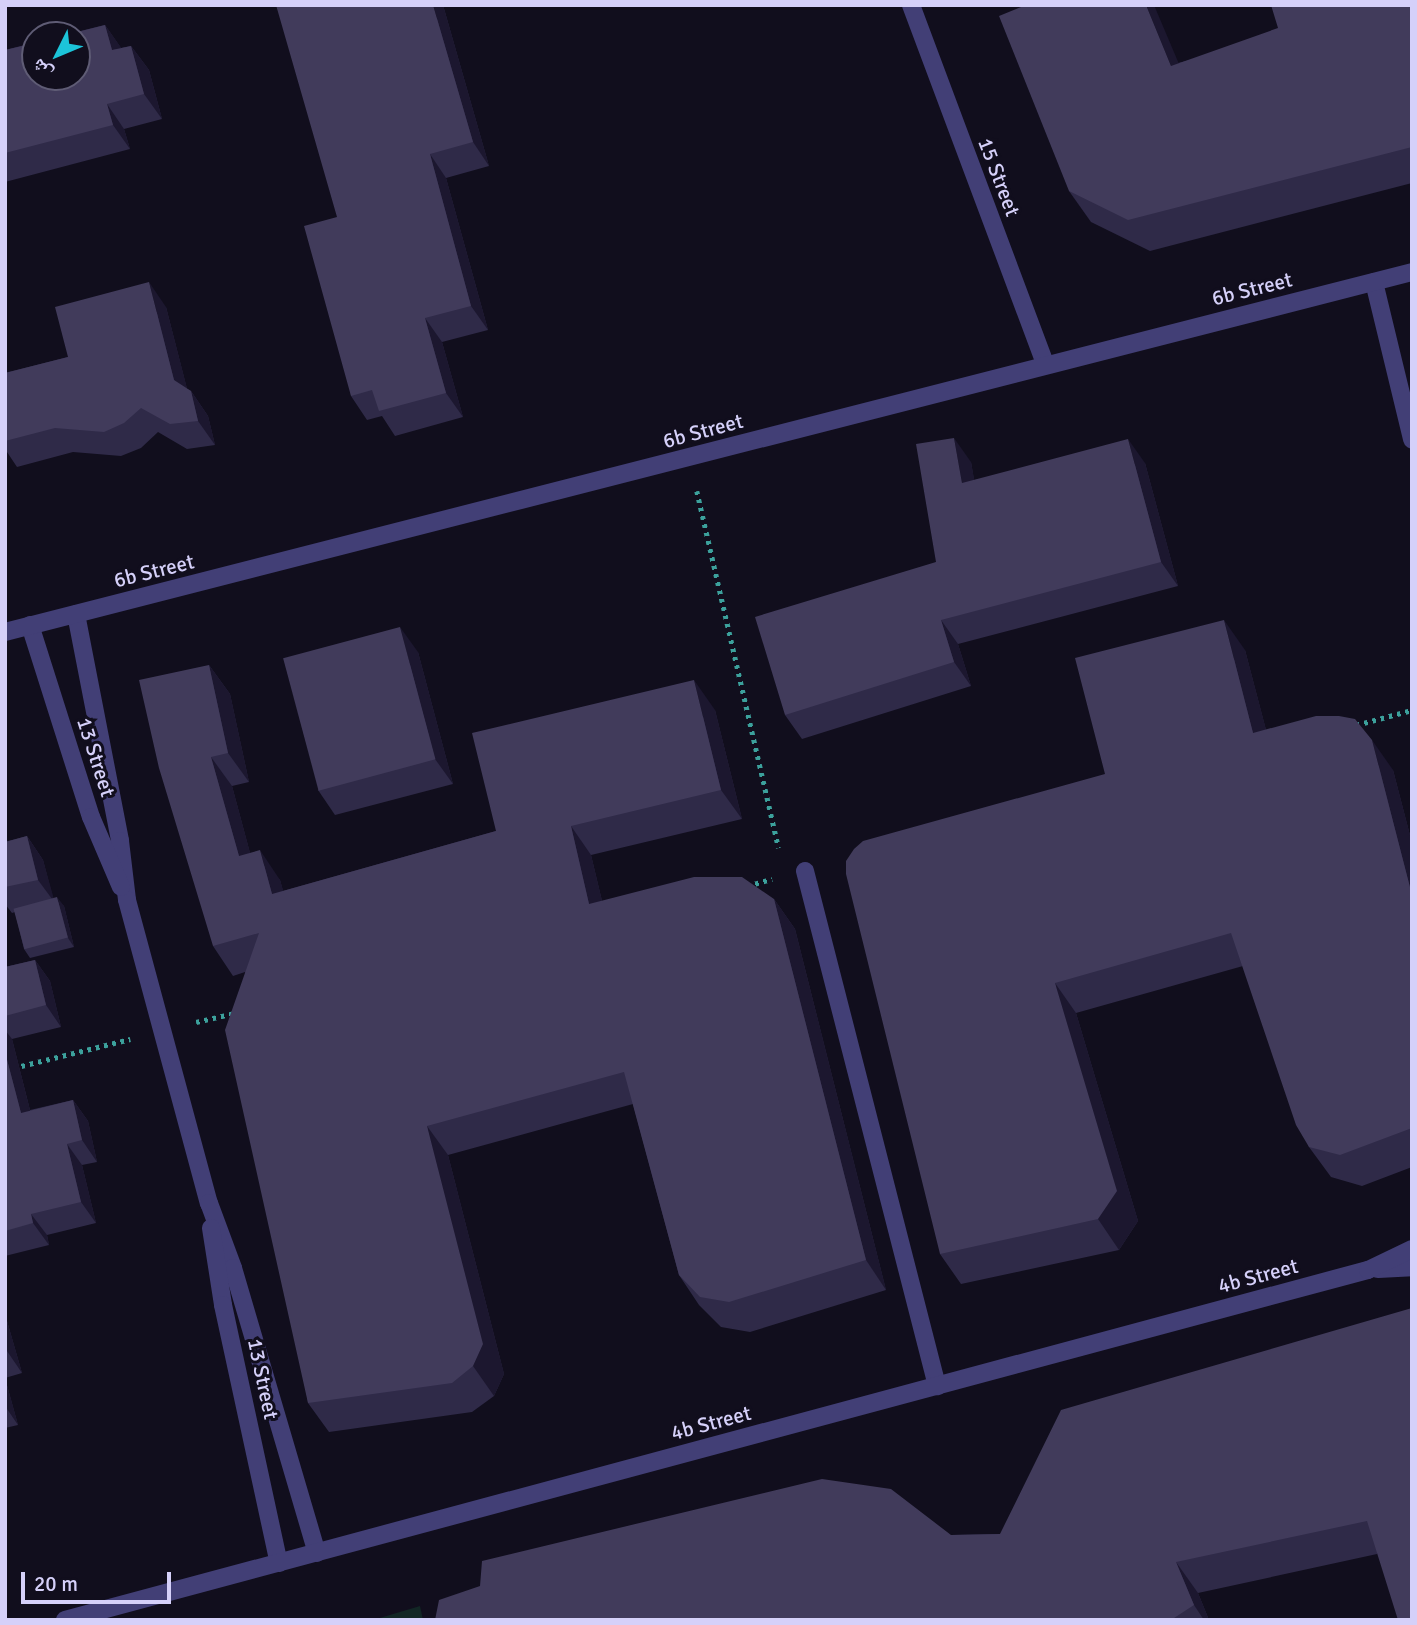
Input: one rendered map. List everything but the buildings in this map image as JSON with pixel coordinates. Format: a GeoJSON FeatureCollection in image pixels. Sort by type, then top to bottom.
{"type":"FeatureCollection","features":[{"type":"Feature","properties":{"kind":"street","name":"15 Street"},"geometry":{"type":"LineString","coordinates":[[911,5],[1045,364]]}},
{"type":"Feature","properties":{"kind":"street","name":"6b Street"},"geometry":{"type":"LineString","coordinates":[[5,632],[1412,272]]}},
{"type":"Feature","properties":{"kind":"street"},"geometry":{"type":"LineString","coordinates":[[1374,282],[1412,439]]}},
{"type":"Feature","properties":{"kind":"street","name":"13 Street"},"geometry":{"type":"LineString","coordinates":[[76,614],[120,841],[127,900],[209,1203],[233,1268],[317,1553]]}},
{"type":"Feature","properties":{"kind":"street","name":"13 Street"},"geometry":{"type":"LineString","coordinates":[[30,625],[91,817],[127,900]]}},
{"type":"Feature","properties":{"kind":"street"},"geometry":{"type":"LineString","coordinates":[[805,871],[937,1386]]}},
{"type":"Feature","properties":{"kind":"street","name":"13 Street"},"geometry":{"type":"LineString","coordinates":[[209,1203],[223,1305],[279,1563]]}},
{"type":"Feature","properties":{"kind":"street","name":"4b Street"},"geometry":{"type":"LineString","coordinates":[[65,1620],[1368,1269],[1412,1249]]}},
{"type":"Feature","properties":{"kind":"street","name":"4b Street"},"geometry":{"type":"LineString","coordinates":[[1368,1269],[1412,1267]]}},
{"type":"Feature","properties":{"kind":"path"},"geometry":{"type":"LineString","coordinates":[[690,458],[786,876]]}},
{"type":"Feature","properties":{"kind":"path"},"geometry":{"type":"LineString","coordinates":[[1344,727],[1412,710]]}},
{"type":"Feature","properties":{"kind":"path"},"geometry":{"type":"LineString","coordinates":[[745,886],[805,871]]}},
{"type":"Feature","properties":{"kind":"path"},"geometry":{"type":"LineString","coordinates":[[5,1070],[244,1010]]}},
{"type":"Feature","properties":{"kind":"green space"},"geometry":{"type":"Polygon","coordinates":[[[420,1606],[423,1620],[373,1620],[420,1606]]]}}]}
